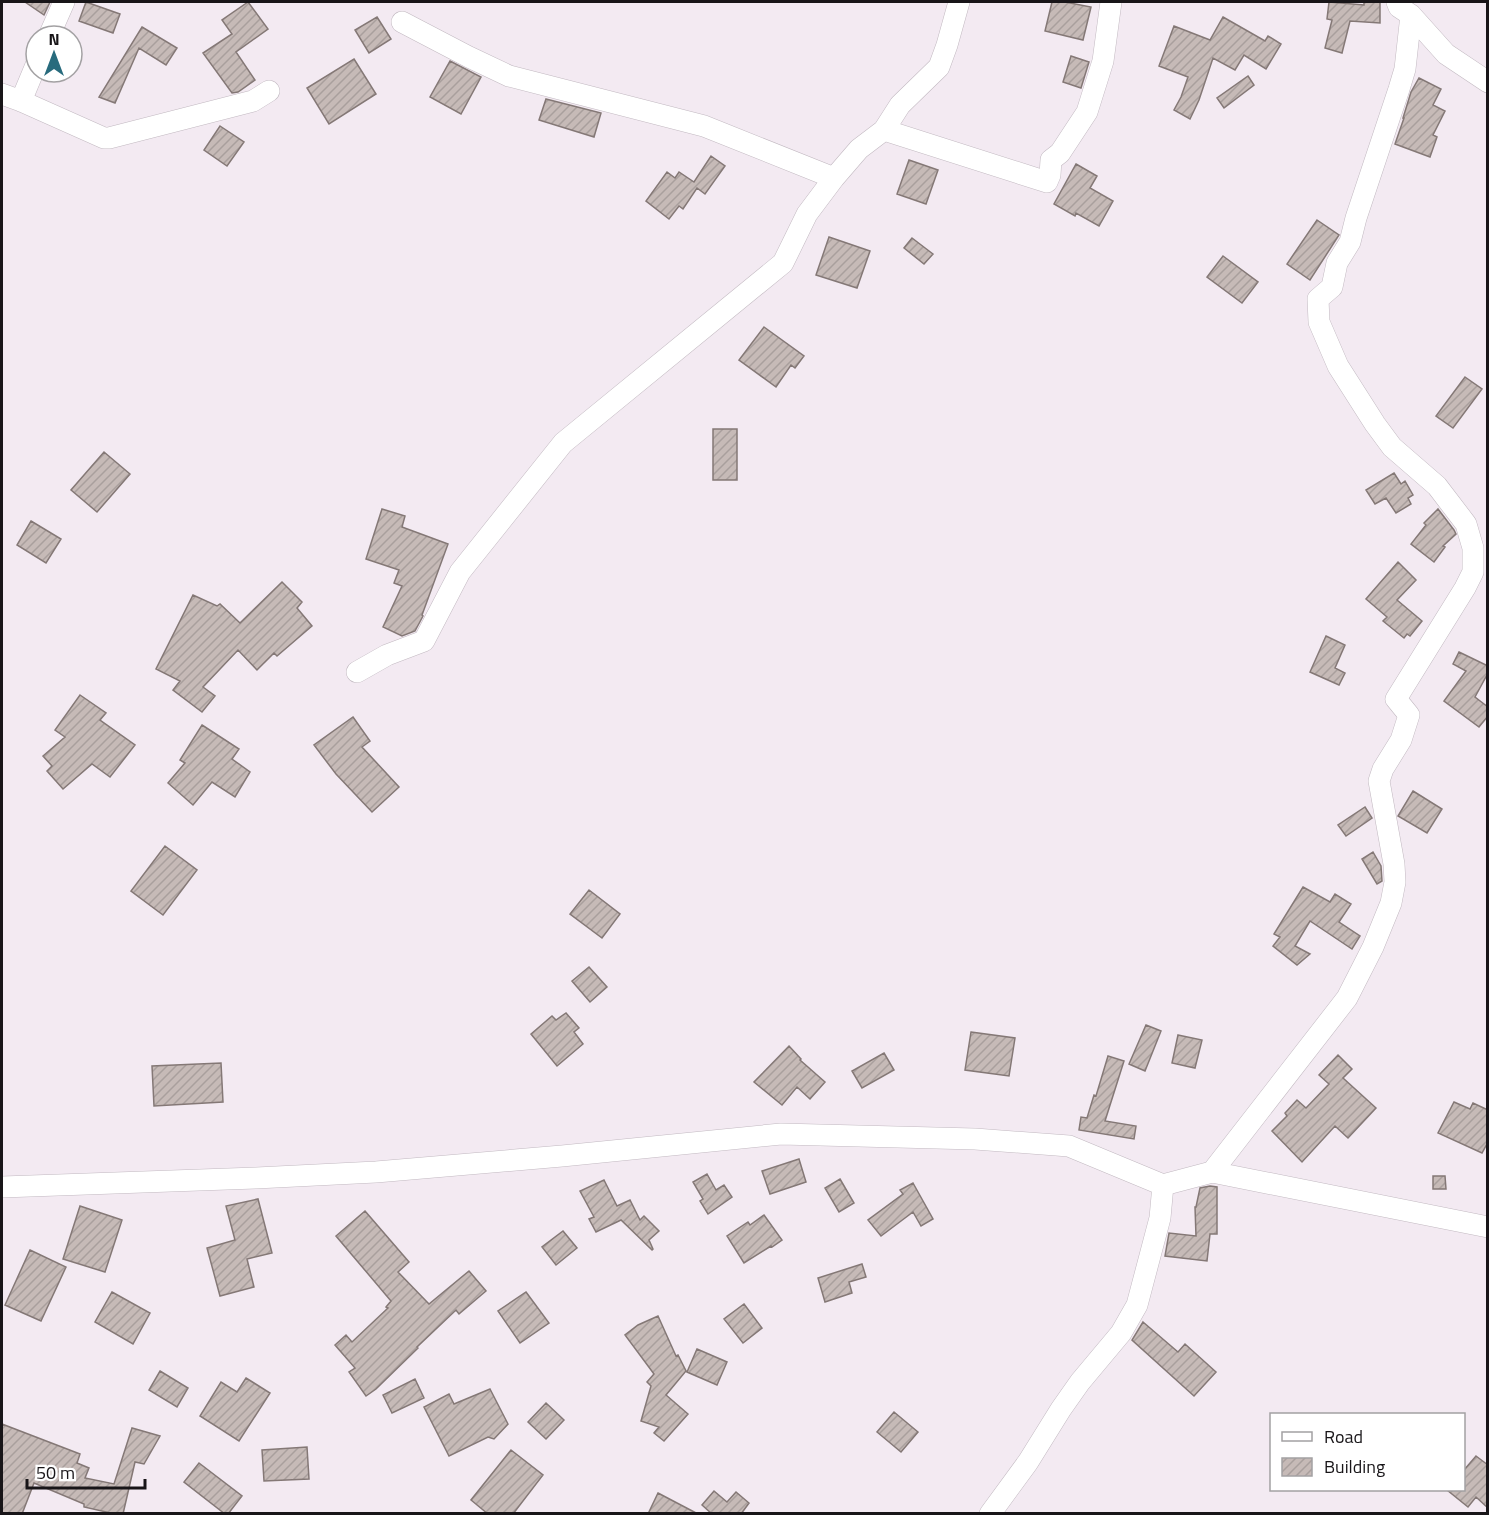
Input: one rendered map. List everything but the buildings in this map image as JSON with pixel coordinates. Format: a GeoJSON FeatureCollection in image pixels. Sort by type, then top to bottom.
{"type":"FeatureCollection","features":[{"type":"Feature","properties":{"kind":"street"},"geometry":{"type":"LineString","coordinates":[[54,24],[64,2]]}},
{"type":"Feature","properties":{"kind":"street"},"geometry":{"type":"LineString","coordinates":[[357,672],[387,655],[424,641],[460,573],[563,443],[783,262],[807,214],[834,178],[859,149],[884,130],[900,105],[939,67],[960,2]]}},
{"type":"Feature","properties":{"kind":"street"},"geometry":{"type":"LineString","coordinates":[[884,130],[1047,182],[1051,160],[1060,153],[1087,112],[1102,61],[1111,2]]}},
{"type":"Feature","properties":{"kind":"street"},"geometry":{"type":"LineString","coordinates":[[1404,8],[1446,54],[1488,82]]}},
{"type":"Feature","properties":{"kind":"street"},"geometry":{"type":"LineString","coordinates":[[1212,1172],[1347,998],[1373,947],[1391,903],[1395,882],[1394,864],[1379,780],[1401,740],[1409,715],[1396,699],[1473,572],[1473,548],[1466,524],[1437,486],[1392,447],[1375,424],[1338,366],[1319,322],[1318,299],[1332,287],[1337,263],[1350,242],[1405,69],[1404,8]]}},
{"type":"Feature","properties":{"kind":"street"},"geometry":{"type":"LineString","coordinates":[[402,22],[509,76],[704,126],[834,178]]}},
{"type":"Feature","properties":{"kind":"street"},"geometry":{"type":"LineString","coordinates":[[24,80],[11,97],[104,138],[253,101],[269,91]]}},
{"type":"Feature","properties":{"kind":"street"},"geometry":{"type":"LineString","coordinates":[[2,1187],[376,1172],[781,1134],[975,1139],[1069,1146],[1163,1185],[1212,1172],[1488,1227]]}},
{"type":"Feature","properties":{"kind":"street"},"geometry":{"type":"LineString","coordinates":[[990,1514],[1028,1462],[1080,1382],[1121,1333],[1137,1305],[1160,1218],[1163,1185]]}}]}
